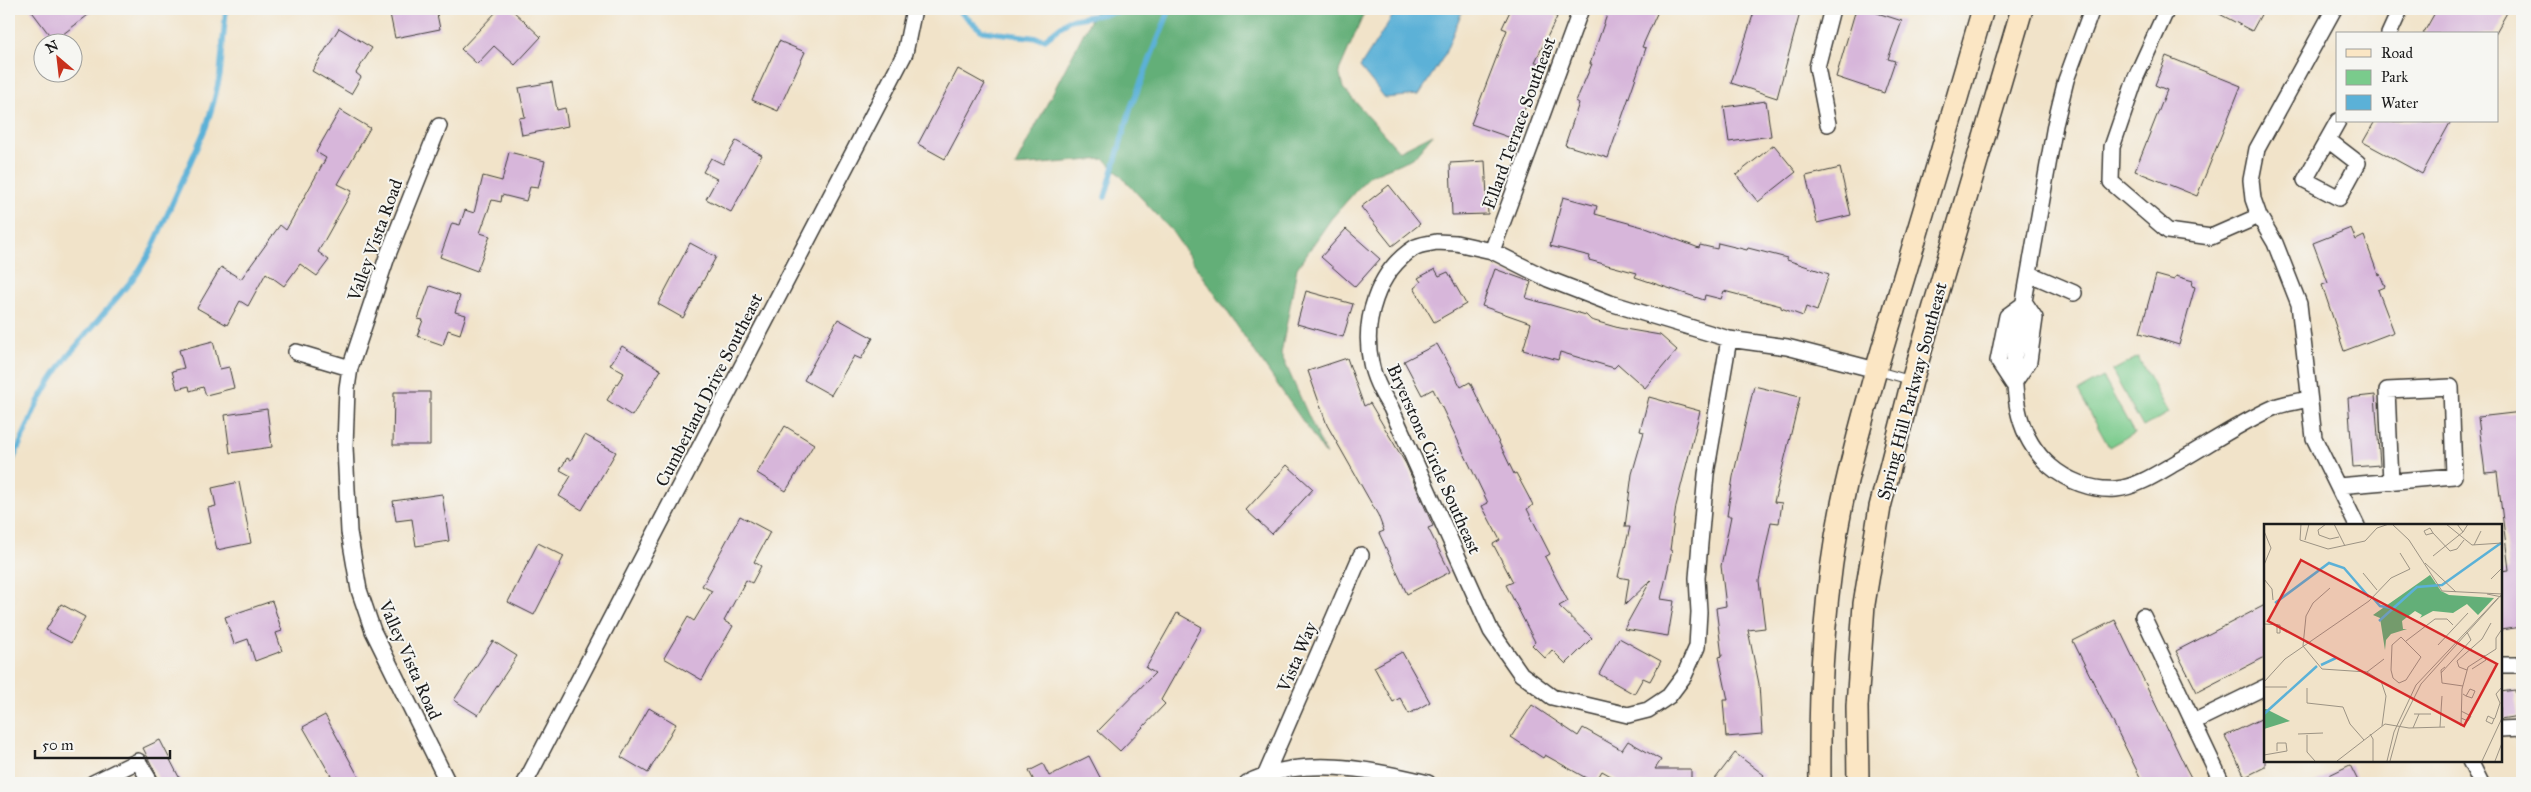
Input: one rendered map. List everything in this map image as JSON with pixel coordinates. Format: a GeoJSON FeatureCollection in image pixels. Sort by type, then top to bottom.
{"type":"FeatureCollection","features":[{"type":"Feature","properties":{"kind":"street","name":"Cumberland Drive Southeast"},"geometry":{"type":"LineString","coordinates":[[525,783],[905,53],[914,9]]}},
{"type":"Feature","properties":{"kind":"street","name":"Ellard Terrace Southeast"},"geometry":{"type":"LineString","coordinates":[[1492,251],[1581,9]]}},
{"type":"Feature","properties":{"kind":"street"},"geometry":{"type":"LineString","coordinates":[[1828,124],[1817,67],[1832,9]]}},
{"type":"Feature","properties":{"kind":"street","name":"Spring Hill Parkway Southeast"},"geometry":{"type":"LineString","coordinates":[[1820,783],[1820,711],[1823,644],[1834,553],[1846,486],[1876,370],[1984,9]]}},
{"type":"Feature","properties":{"kind":"street","name":"Spring Hill Parkway Southeast"},"geometry":{"type":"LineString","coordinates":[[1858,783],[1857,706],[1864,604],[1880,507],[1912,381],[2022,9]]}},
{"type":"Feature","properties":{"kind":"street"},"geometry":{"type":"LineString","coordinates":[[2013,384],[2029,361],[2035,318],[2025,303],[2055,125],[2066,80],[2092,9]]}},
{"type":"Feature","properties":{"kind":"street"},"geometry":{"type":"LineString","coordinates":[[2167,9],[2136,77],[2112,147],[2111,182],[2168,231],[2211,237],[2259,216]]}},
{"type":"Feature","properties":{"kind":"street"},"geometry":{"type":"LineString","coordinates":[[2334,9],[2257,149],[2251,180],[2253,199],[2259,216],[2274,243],[2299,304],[2308,399],[2314,438],[2355,524]]}},
{"type":"Feature","properties":{"kind":"street"},"geometry":{"type":"LineString","coordinates":[[2390,32],[2399,12],[2397,9]]}},
{"type":"Feature","properties":{"kind":"street"},"geometry":{"type":"LineString","coordinates":[[2328,140],[2337,122]]}},
{"type":"Feature","properties":{"kind":"street","name":"Valley Vista Road"},"geometry":{"type":"LineString","coordinates":[[439,126],[387,257],[350,368],[346,407],[346,478],[349,532],[359,590],[373,631],[448,783]]}},
{"type":"Feature","properties":{"kind":"street","name":"Bryerstone Circle Southeast"},"geometry":{"type":"LineString","coordinates":[[1436,242],[1456,243],[1492,251],[1548,279],[1610,303],[1729,339],[1706,474],[1697,578],[1699,612],[1697,647],[1684,676],[1669,696],[1648,710],[1628,715],[1552,697],[1521,674],[1491,632],[1395,417],[1378,387],[1371,364],[1367,338],[1378,290],[1394,266],[1415,247],[1436,242]]}},
{"type":"Feature","properties":{"kind":"street"},"geometry":{"type":"LineString","coordinates":[[2030,274],[2074,293]]}},
{"type":"Feature","properties":{"kind":"street"},"geometry":{"type":"LineString","coordinates":[[2025,303],[2007,316],[1998,361],[2013,384],[2021,422],[2030,442],[2042,459],[2060,475],[2083,484],[2104,489],[2118,489],[2144,480],[2277,406],[2308,399]]}},
{"type":"Feature","properties":{"kind":"street"},"geometry":{"type":"LineString","coordinates":[[1729,339],[1787,347],[1876,370]]}},
{"type":"Feature","properties":{"kind":"street"},"geometry":{"type":"LineString","coordinates":[[296,352],[350,368]]}},
{"type":"Feature","properties":{"kind":"street"},"geometry":{"type":"LineString","coordinates":[[2338,486],[2391,482],[2454,476],[2451,387],[2387,390],[2391,482]]}},
{"type":"Feature","properties":{"kind":"street","name":"Vista Way"},"geometry":{"type":"LineString","coordinates":[[1266,774],[1361,555]]}},
{"type":"Feature","properties":{"kind":"street"},"geometry":{"type":"LineString","coordinates":[[2142,616],[2222,783]]}},
{"type":"Feature","properties":{"kind":"street"},"geometry":{"type":"LineString","coordinates":[[2501,665],[2522,665]]}},
{"type":"Feature","properties":{"kind":"street"},"geometry":{"type":"LineString","coordinates":[[2193,722],[2264,687]]}},
{"type":"Feature","properties":{"kind":"street"},"geometry":{"type":"LineString","coordinates":[[2501,729],[2522,728]]}},
{"type":"Feature","properties":{"kind":"street"},"geometry":{"type":"LineString","coordinates":[[98,782],[138,761],[150,783]]}},
{"type":"Feature","properties":{"kind":"street"},"geometry":{"type":"LineString","coordinates":[[2470,762],[2481,783]]}},
{"type":"Feature","properties":{"kind":"street"},"geometry":{"type":"LineString","coordinates":[[1247,783],[1266,774],[1296,768],[1328,768],[1387,773],[1428,783]]}},
{"type":"Feature","properties":{"kind":"lane"},"geometry":{"type":"LineString","coordinates":[[1876,370],[1912,381]]}},
{"type":"Feature","properties":{"kind":"green space"},"geometry":{"type":"Polygon","coordinates":[[[1096,9],[1366,9],[1339,71],[1343,88],[1399,151],[1433,134],[1413,158],[1369,176],[1331,219],[1297,268],[1281,354],[1326,455],[1171,230],[1105,159],[1015,166],[1096,9]]]}},
{"type":"Feature","properties":{"kind":"green space"},"geometry":{"type":"Polygon","coordinates":[[[2138,357],[2168,413],[2143,427],[2112,371],[2138,357]]]}},
{"type":"Feature","properties":{"kind":"green space"},"geometry":{"type":"Polygon","coordinates":[[[2103,377],[2134,433],[2109,447],[2078,391],[2103,377]]]}},
{"type":"Feature","properties":{"kind":"water"},"geometry":{"type":"Polygon","coordinates":[[[1397,9],[1463,9],[1444,56],[1419,95],[1385,98],[1360,67],[1397,9]]]}},
{"type":"Feature","properties":{"kind":"building"},"geometry":{"type":"Polygon","coordinates":[[[30,9],[96,9],[66,32],[47,32],[30,9]]]}},
{"type":"Feature","properties":{"kind":"building"},"geometry":{"type":"Polygon","coordinates":[[[389,9],[436,9],[440,29],[395,38],[389,9]]]}},
{"type":"Feature","properties":{"kind":"building"},"geometry":{"type":"Polygon","coordinates":[[[499,9],[511,9],[541,37],[515,65],[494,46],[477,64],[461,49],[499,9]]]}},
{"type":"Feature","properties":{"kind":"building"},"geometry":{"type":"Polygon","coordinates":[[[1511,9],[1540,9],[1557,17],[1535,62],[1541,63],[1514,139],[1471,124],[1507,30],[1502,28],[1511,9]]]}},
{"type":"Feature","properties":{"kind":"building"},"geometry":{"type":"Polygon","coordinates":[[[1609,9],[1659,9],[1642,47],[1646,48],[1608,158],[1565,145],[1579,103],[1576,101],[1592,64],[1590,64],[1609,9]]]}},
{"type":"Feature","properties":{"kind":"building"},"geometry":{"type":"Polygon","coordinates":[[[1755,9],[1801,9],[1777,98],[1731,83],[1755,9]]]}},
{"type":"Feature","properties":{"kind":"building"},"geometry":{"type":"Polygon","coordinates":[[[1856,9],[1865,9],[1902,21],[1888,59],[1895,61],[1884,93],[1836,77],[1856,9]]]}},
{"type":"Feature","properties":{"kind":"building"},"geometry":{"type":"Polygon","coordinates":[[[2210,9],[2264,9],[2252,31],[2210,9]]]}},
{"type":"Feature","properties":{"kind":"building"},"geometry":{"type":"Polygon","coordinates":[[[2437,9],[2509,9],[2496,32],[2424,32],[2437,9]]]}},
{"type":"Feature","properties":{"kind":"building"},"geometry":{"type":"Polygon","coordinates":[[[339,28],[372,48],[356,73],[361,77],[351,94],[312,71],[339,28]]]}},
{"type":"Feature","properties":{"kind":"building"},"geometry":{"type":"Polygon","coordinates":[[[779,41],[805,52],[778,111],[752,100],[779,41]]]}},
{"type":"Feature","properties":{"kind":"building"},"geometry":{"type":"Polygon","coordinates":[[[2166,56],[2241,86],[2197,196],[2135,171],[2167,90],[2155,85],[2166,56]]]}},
{"type":"Feature","properties":{"kind":"building"},"geometry":{"type":"Polygon","coordinates":[[[958,69],[985,84],[945,159],[918,144],[958,69]]]}},
{"type":"Feature","properties":{"kind":"building"},"geometry":{"type":"Polygon","coordinates":[[[552,82],[557,110],[565,108],[568,126],[522,135],[519,118],[525,117],[519,88],[552,82]]]}},
{"type":"Feature","properties":{"kind":"building"},"geometry":{"type":"Polygon","coordinates":[[[1766,101],[1771,136],[1729,142],[1724,107],[1766,101]]]}},
{"type":"Feature","properties":{"kind":"building"},"geometry":{"type":"Polygon","coordinates":[[[340,110],[370,128],[338,184],[352,191],[318,252],[329,260],[317,276],[300,264],[284,286],[266,273],[248,306],[240,301],[227,325],[197,308],[221,267],[241,279],[280,225],[286,230],[326,158],[316,152],[340,110]]]}},
{"type":"Feature","properties":{"kind":"building"},"geometry":{"type":"Polygon","coordinates":[[[2374,122],[2450,122],[2422,174],[2363,142],[2374,122]]]}},
{"type":"Feature","properties":{"kind":"building"},"geometry":{"type":"Polygon","coordinates":[[[736,141],[762,155],[731,212],[706,199],[717,179],[703,172],[711,158],[723,164],[736,141]]]}},
{"type":"Feature","properties":{"kind":"building"},"geometry":{"type":"Polygon","coordinates":[[[1774,145],[1796,172],[1758,202],[1736,175],[1774,145]]]}},
{"type":"Feature","properties":{"kind":"building"},"geometry":{"type":"Polygon","coordinates":[[[509,152],[545,161],[538,188],[530,187],[526,201],[502,195],[501,202],[492,200],[480,233],[490,236],[477,271],[440,257],[452,223],[460,225],[465,210],[474,213],[483,176],[502,181],[509,152]]]}},
{"type":"Feature","properties":{"kind":"building"},"geometry":{"type":"Polygon","coordinates":[[[1485,161],[1488,214],[1452,215],[1450,163],[1485,161]]]}},
{"type":"Feature","properties":{"kind":"building"},"geometry":{"type":"Polygon","coordinates":[[[1840,168],[1851,215],[1817,223],[1806,176],[1840,168]]]}},
{"type":"Feature","properties":{"kind":"building"},"geometry":{"type":"Polygon","coordinates":[[[1389,185],[1420,224],[1392,246],[1361,207],[1389,185]]]}},
{"type":"Feature","properties":{"kind":"building"},"geometry":{"type":"Polygon","coordinates":[[[1563,197],[1597,206],[1595,214],[1643,227],[1699,248],[1700,245],[1717,249],[1718,243],[1747,250],[1748,248],[1787,258],[1787,260],[1829,274],[1817,311],[1806,307],[1803,316],[1781,308],[1781,306],[1724,291],[1721,299],[1705,295],[1704,300],[1635,277],[1637,273],[1589,260],[1590,256],[1550,246],[1563,197]]]}},
{"type":"Feature","properties":{"kind":"building"},"geometry":{"type":"Polygon","coordinates":[[[2351,228],[2356,240],[2364,236],[2378,275],[2380,274],[2385,287],[2378,290],[2394,332],[2344,351],[2322,285],[2328,283],[2313,243],[2351,228]]]}},
{"type":"Feature","properties":{"kind":"building"},"geometry":{"type":"Polygon","coordinates":[[[1346,229],[1380,259],[1355,287],[1321,257],[1346,229]]]}},
{"type":"Feature","properties":{"kind":"building"},"geometry":{"type":"Polygon","coordinates":[[[690,243],[716,257],[683,318],[658,304],[690,243]]]}},
{"type":"Feature","properties":{"kind":"building"},"geometry":{"type":"Polygon","coordinates":[[[1435,269],[1439,276],[1448,272],[1466,304],[1434,322],[1414,288],[1421,282],[1418,278],[1435,269]]]}},
{"type":"Feature","properties":{"kind":"building"},"geometry":{"type":"Polygon","coordinates":[[[1495,269],[1531,282],[1526,298],[1586,315],[1591,320],[1619,328],[1660,335],[1677,350],[1645,388],[1618,364],[1614,368],[1560,352],[1558,360],[1523,350],[1531,323],[1482,306],[1495,269]]]}},
{"type":"Feature","properties":{"kind":"building"},"geometry":{"type":"Polygon","coordinates":[[[2156,275],[2174,280],[2176,276],[2193,281],[2192,286],[2195,287],[2179,345],[2140,333],[2156,275]]]}},
{"type":"Feature","properties":{"kind":"building"},"geometry":{"type":"Polygon","coordinates":[[[430,286],[460,296],[455,312],[466,315],[460,334],[448,330],[443,345],[417,336],[423,320],[418,319],[430,286]]]}},
{"type":"Feature","properties":{"kind":"building"},"geometry":{"type":"Polygon","coordinates":[[[1306,291],[1353,304],[1343,337],[1297,324],[1306,291]]]}},
{"type":"Feature","properties":{"kind":"building"},"geometry":{"type":"Polygon","coordinates":[[[838,319],[873,338],[861,359],[854,356],[831,395],[804,380],[838,319]]]}},
{"type":"Feature","properties":{"kind":"building"},"geometry":{"type":"Polygon","coordinates":[[[213,341],[220,369],[229,367],[234,388],[206,395],[203,387],[190,391],[189,386],[177,389],[172,371],[184,368],[179,350],[213,341]]]}},
{"type":"Feature","properties":{"kind":"building"},"geometry":{"type":"Polygon","coordinates":[[[1437,344],[1461,387],[1470,382],[1514,474],[1516,473],[1533,505],[1527,509],[1550,554],[1545,557],[1568,601],[1559,606],[1592,638],[1566,664],[1552,650],[1545,658],[1532,645],[1535,642],[1506,585],[1513,582],[1493,544],[1500,540],[1482,506],[1488,503],[1433,389],[1422,395],[1404,361],[1437,344]]]}},
{"type":"Feature","properties":{"kind":"building"},"geometry":{"type":"Polygon","coordinates":[[[622,346],[661,370],[632,416],[607,400],[624,373],[610,365],[622,346]]]}},
{"type":"Feature","properties":{"kind":"building"},"geometry":{"type":"Polygon","coordinates":[[[1347,358],[1364,406],[1370,403],[1406,464],[1433,526],[1428,528],[1450,572],[1407,594],[1379,533],[1384,531],[1378,515],[1327,425],[1308,371],[1347,358]]]}},
{"type":"Feature","properties":{"kind":"building"},"geometry":{"type":"Polygon","coordinates":[[[1754,386],[1800,397],[1774,502],[1782,503],[1779,523],[1771,522],[1759,581],[1765,628],[1748,630],[1759,684],[1762,734],[1726,737],[1723,700],[1728,700],[1719,657],[1722,656],[1716,608],[1726,606],[1721,566],[1731,516],[1727,516],[1733,477],[1754,386]]]}},
{"type":"Feature","properties":{"kind":"building"},"geometry":{"type":"Polygon","coordinates":[[[394,392],[430,392],[430,445],[393,445],[394,392]]]}},
{"type":"Feature","properties":{"kind":"building"},"geometry":{"type":"Polygon","coordinates":[[[2375,395],[2380,465],[2353,467],[2348,398],[2375,395]]]}},
{"type":"Feature","properties":{"kind":"building"},"geometry":{"type":"Polygon","coordinates":[[[1649,397],[1700,411],[1676,506],[1670,550],[1672,551],[1661,599],[1674,601],[1668,636],[1624,629],[1651,580],[1625,605],[1629,579],[1618,577],[1630,527],[1625,527],[1632,474],[1644,432],[1640,431],[1649,397]]]}},
{"type":"Feature","properties":{"kind":"building"},"geometry":{"type":"Polygon","coordinates":[[[267,409],[272,447],[230,453],[225,415],[267,409]]]}},
{"type":"Feature","properties":{"kind":"building"},"geometry":{"type":"Polygon","coordinates":[[[2522,412],[2522,627],[2501,630],[2501,571],[2509,570],[2497,472],[2485,473],[2478,417],[2522,412]]]}},
{"type":"Feature","properties":{"kind":"building"},"geometry":{"type":"Polygon","coordinates":[[[785,426],[814,444],[786,491],[757,473],[785,426]]]}},
{"type":"Feature","properties":{"kind":"building"},"geometry":{"type":"Polygon","coordinates":[[[585,435],[616,452],[582,510],[559,496],[571,476],[560,470],[567,458],[571,460],[585,435]]]}},
{"type":"Feature","properties":{"kind":"building"},"geometry":{"type":"Polygon","coordinates":[[[1287,465],[1313,489],[1272,534],[1246,510],[1287,465]]]}},
{"type":"Feature","properties":{"kind":"building"},"geometry":{"type":"Polygon","coordinates":[[[239,482],[251,543],[217,550],[208,508],[216,506],[212,488],[239,482]]]}},
{"type":"Feature","properties":{"kind":"building"},"geometry":{"type":"Polygon","coordinates":[[[442,494],[449,541],[416,546],[412,519],[396,521],[393,501],[442,494]]]}},
{"type":"Feature","properties":{"kind":"building"},"geometry":{"type":"Polygon","coordinates":[[[740,516],[770,532],[754,562],[761,566],[752,583],[746,580],[724,621],[733,626],[702,680],[664,658],[688,617],[694,621],[712,591],[702,586],[740,516]]]}},
{"type":"Feature","properties":{"kind":"building"},"geometry":{"type":"Polygon","coordinates":[[[538,543],[564,556],[534,615],[508,602],[538,543]]]}},
{"type":"Feature","properties":{"kind":"building"},"geometry":{"type":"Polygon","coordinates":[[[272,601],[282,631],[276,633],[282,651],[255,661],[248,639],[234,644],[225,617],[272,601]]]}},
{"type":"Feature","properties":{"kind":"building"},"geometry":{"type":"Polygon","coordinates":[[[61,604],[85,617],[71,643],[46,630],[61,604]]]}},
{"type":"Feature","properties":{"kind":"building"},"geometry":{"type":"Polygon","coordinates":[[[2264,606],[2264,658],[2197,692],[2176,651],[2264,606]]]}},
{"type":"Feature","properties":{"kind":"building"},"geometry":{"type":"Polygon","coordinates":[[[1177,613],[1202,627],[1161,700],[1165,704],[1120,751],[1098,731],[1155,673],[1146,668],[1177,613]]]}},
{"type":"Feature","properties":{"kind":"building"},"geometry":{"type":"Polygon","coordinates":[[[2115,620],[2194,783],[2143,783],[2073,641],[2115,620]]]}},
{"type":"Feature","properties":{"kind":"building"},"geometry":{"type":"Polygon","coordinates":[[[1619,638],[1661,661],[1650,681],[1643,678],[1634,694],[1599,674],[1619,638]]]}},
{"type":"Feature","properties":{"kind":"building"},"geometry":{"type":"Polygon","coordinates":[[[493,641],[517,656],[478,715],[454,700],[493,641]]]}},
{"type":"Feature","properties":{"kind":"building"},"geometry":{"type":"Polygon","coordinates":[[[1402,652],[1430,702],[1409,714],[1400,698],[1393,702],[1374,667],[1402,652]]]}},
{"type":"Feature","properties":{"kind":"building"},"geometry":{"type":"Polygon","coordinates":[[[2515,690],[2519,716],[2501,719],[2501,692],[2515,690]]]}},
{"type":"Feature","properties":{"kind":"building"},"geometry":{"type":"Polygon","coordinates":[[[1532,705],[1578,736],[1583,728],[1622,750],[1628,741],[1661,760],[1655,769],[1691,769],[1691,783],[1623,783],[1602,771],[1595,783],[1545,755],[1543,758],[1511,737],[1532,705]]]}},
{"type":"Feature","properties":{"kind":"building"},"geometry":{"type":"Polygon","coordinates":[[[649,708],[676,724],[648,773],[621,757],[649,708]]]}},
{"type":"Feature","properties":{"kind":"building"},"geometry":{"type":"Polygon","coordinates":[[[325,715],[362,783],[335,783],[303,727],[325,715]]]}},
{"type":"Feature","properties":{"kind":"building"},"geometry":{"type":"Polygon","coordinates":[[[2264,717],[2265,767],[2245,777],[2225,736],[2264,717]]]}},
{"type":"Feature","properties":{"kind":"building"},"geometry":{"type":"Polygon","coordinates":[[[160,740],[182,783],[160,782],[143,748],[160,740]]]}},
{"type":"Feature","properties":{"kind":"building"},"geometry":{"type":"Polygon","coordinates":[[[1735,753],[1764,775],[1758,783],[1712,783],[1735,753]]]}},
{"type":"Feature","properties":{"kind":"building"},"geometry":{"type":"Polygon","coordinates":[[[1089,756],[1103,783],[1035,783],[1029,771],[1043,764],[1049,776],[1089,756]]]}},
{"type":"Feature","properties":{"kind":"building"},"geometry":{"type":"Polygon","coordinates":[[[2350,765],[2359,783],[2313,783],[2350,765]]]}},
{"type":"Feature","properties":{"kind":"waterway"},"geometry":{"type":"LineString","coordinates":[[9,469],[38,402],[52,379],[67,357],[137,274],[151,251],[206,127],[220,75],[226,9]]}},
{"type":"Feature","properties":{"kind":"waterway"},"geometry":{"type":"LineString","coordinates":[[854,9],[872,9]]}},
{"type":"Feature","properties":{"kind":"waterway"},"geometry":{"type":"LineString","coordinates":[[957,9],[982,31],[1045,39],[1069,20],[1133,9]]}},
{"type":"Feature","properties":{"kind":"waterway"},"geometry":{"type":"LineString","coordinates":[[1105,197],[1131,107],[1170,9]]}}]}
